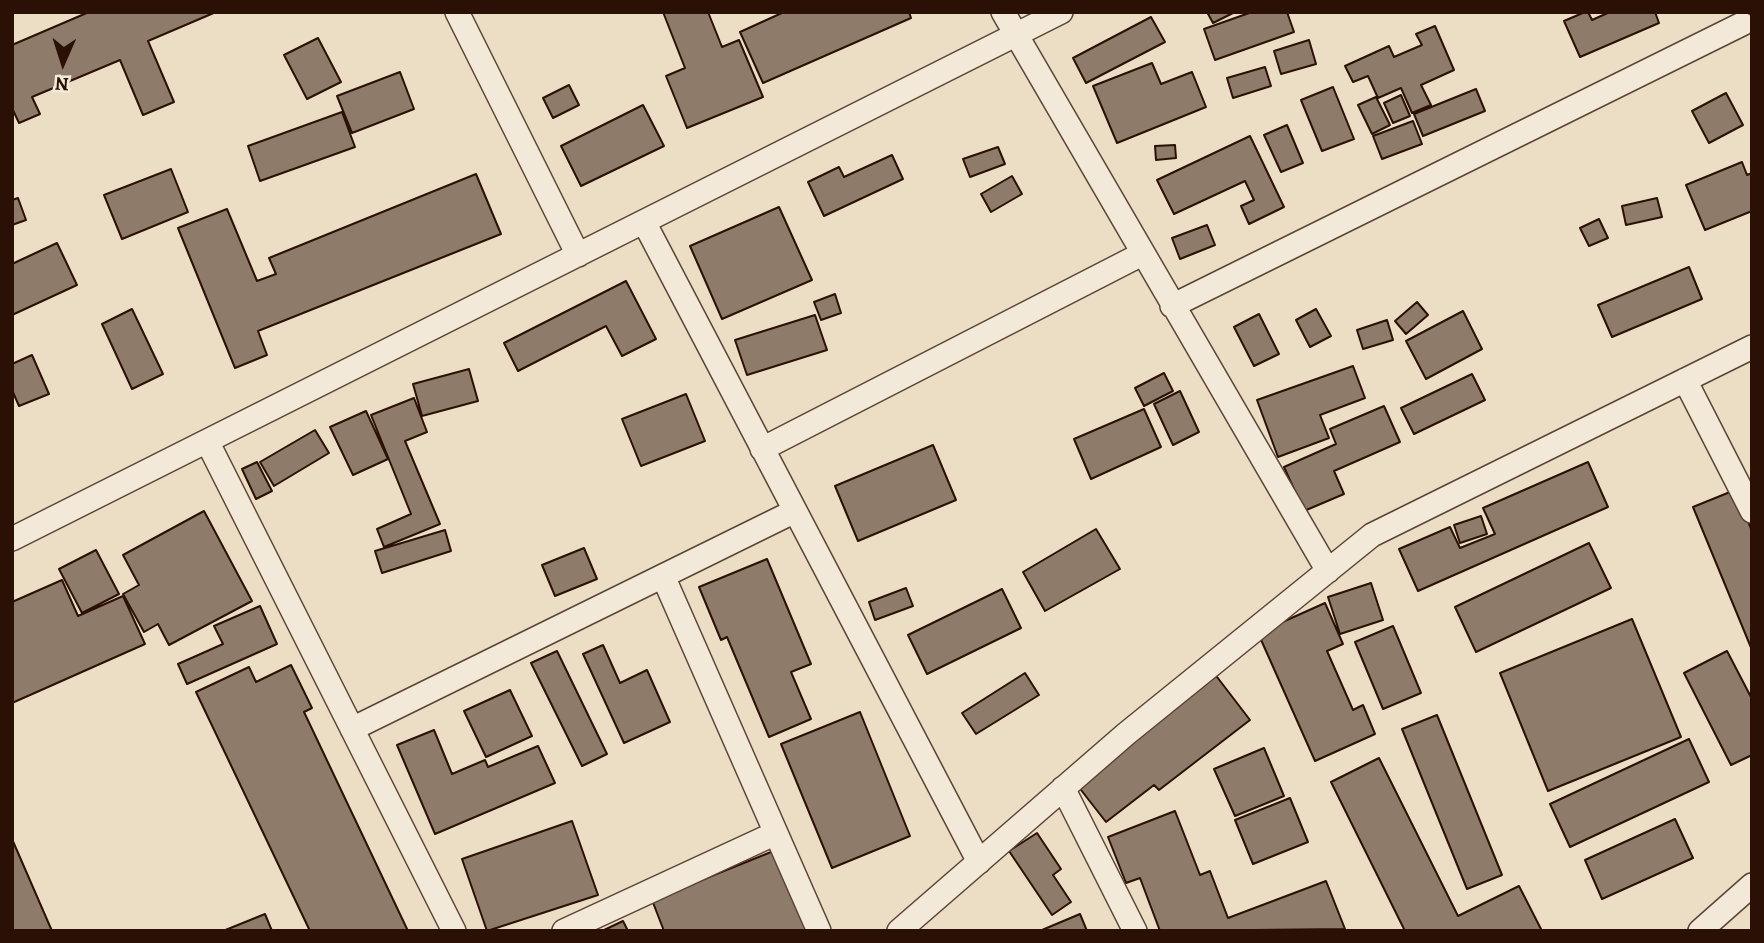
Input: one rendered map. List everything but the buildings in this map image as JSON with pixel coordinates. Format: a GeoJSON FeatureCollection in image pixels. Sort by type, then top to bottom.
{"type":"FeatureCollection","features":[{"type":"Feature","properties":{"kind":"street"},"geometry":{"type":"LineString","coordinates":[[457,12],[578,255]]}},
{"type":"Feature","properties":{"kind":"street"},"geometry":{"type":"LineString","coordinates":[[1003,12],[1014,36],[1328,571]]}},
{"type":"Feature","properties":{"kind":"street"},"geometry":{"type":"LineString","coordinates":[[12,539],[1061,12]]}},
{"type":"Feature","properties":{"kind":"street"},"geometry":{"type":"LineString","coordinates":[[1172,306],[1743,27]]}},
{"type":"Feature","properties":{"kind":"street"},"geometry":{"type":"LineString","coordinates":[[644,222],[979,862]]}},
{"type":"Feature","properties":{"kind":"street"},"geometry":{"type":"LineString","coordinates":[[762,449],[1142,254]]}},
{"type":"Feature","properties":{"kind":"street"},"geometry":{"type":"LineString","coordinates":[[899,931],[1125,734],[1372,535],[1752,347]]}},
{"type":"Feature","properties":{"kind":"street"},"geometry":{"type":"LineString","coordinates":[[1685,380],[1752,510]]}},
{"type":"Feature","properties":{"kind":"street"},"geometry":{"type":"LineString","coordinates":[[207,441],[454,931]]}},
{"type":"Feature","properties":{"kind":"street"},"geometry":{"type":"LineString","coordinates":[[352,729],[795,511]]}},
{"type":"Feature","properties":{"kind":"street"},"geometry":{"type":"LineString","coordinates":[[663,576],[819,931]]}},
{"type":"Feature","properties":{"kind":"street"},"geometry":{"type":"LineString","coordinates":[[1063,788],[1135,931]]}},
{"type":"Feature","properties":{"kind":"street"},"geometry":{"type":"LineString","coordinates":[[564,931],[776,833]]}},
{"type":"Feature","properties":{"kind":"street"},"geometry":{"type":"LineString","coordinates":[[1700,931],[1752,885]]}}]}
